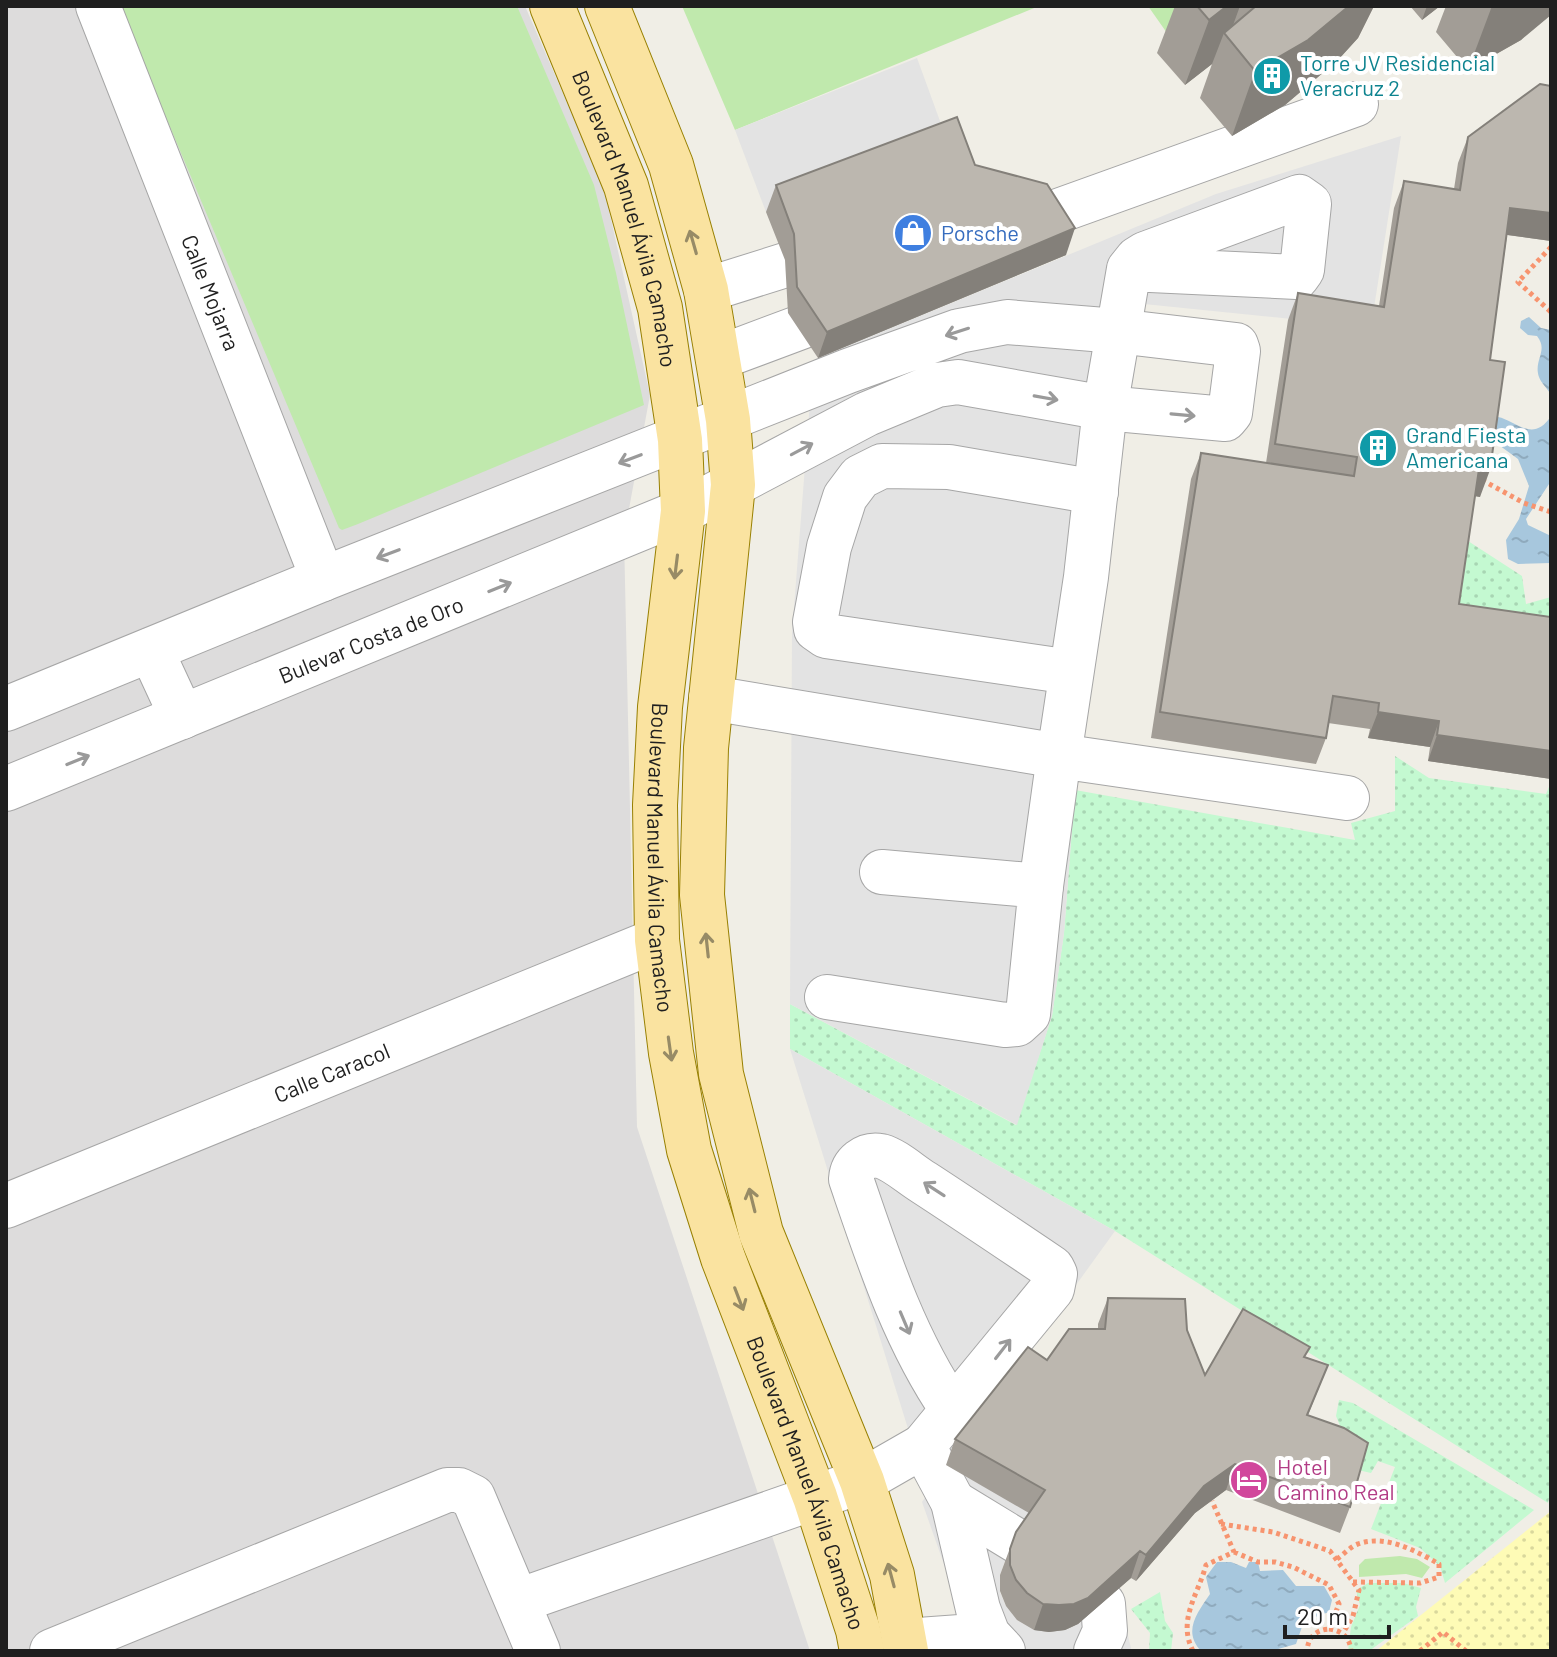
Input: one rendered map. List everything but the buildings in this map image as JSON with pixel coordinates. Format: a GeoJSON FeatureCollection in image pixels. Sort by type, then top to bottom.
{"type":"FeatureCollection","features":[{"type":"Feature","properties":{"kind":"main road","name":"Boulevard Manuel Ávila Camacho"},"geometry":{"type":"LineString","coordinates":[[552,6],[626,186],[660,308],[680,440],[683,511],[660,707],[655,805],[657,940],[671,1053],[689,1150],[723,1258],[815,1497],[862,1651]]}},
{"type":"Feature","properties":{"kind":"main road","name":"Boulevard Manuel Ávila Camacho"},"geometry":{"type":"LineString","coordinates":[[607,6],[671,165],[706,290],[728,420],[733,485],[706,748],[702,895],[721,1074],[761,1233],[862,1481],[892,1575],[906,1646]]}},
{"type":"Feature","properties":{"kind":"street","name":"Calle Mojarra"},"geometry":{"type":"LineString","coordinates":[[98,6],[323,579]]}},
{"type":"Feature","properties":{"kind":"street"},"geometry":{"type":"LineString","coordinates":[[987,233],[1356,104]]}},
{"type":"Feature","properties":{"kind":"street"},"geometry":{"type":"LineString","coordinates":[[706,290],[874,238]]}},
{"type":"Feature","properties":{"kind":"street"},"geometry":{"type":"LineString","coordinates":[[827,997],[1005,1025],[1017,1024],[1028,1014],[1041,886],[1086,577],[1105,408],[1129,269]]}},
{"type":"Feature","properties":{"kind":"street"},"geometry":{"type":"LineString","coordinates":[[718,358],[882,296]]}},
{"type":"Feature","properties":{"kind":"street"},"geometry":{"type":"LineString","coordinates":[[6,709],[323,579],[848,371],[959,331],[1007,322],[1117,331]]}},
{"type":"Feature","properties":{"kind":"street"},"geometry":{"type":"LineString","coordinates":[[995,389],[1007,322]]}},
{"type":"Feature","properties":{"kind":"street","name":"Bulevar Costa de Oro"},"geometry":{"type":"LineString","coordinates":[[6,789],[683,511],[867,414],[937,385],[958,382],[1105,408],[1225,419],[1230,413],[1238,351],[1236,345],[1117,331]]}},
{"type":"Feature","properties":{"kind":"street"},"geometry":{"type":"LineString","coordinates":[[1071,672],[826,636],[816,629],[815,622],[829,547],[845,497],[860,477],[882,466],[949,467],[1096,492]]}},
{"type":"Feature","properties":{"kind":"street"},"geometry":{"type":"LineString","coordinates":[[151,650],[182,717]]}},
{"type":"Feature","properties":{"kind":"street"},"geometry":{"type":"LineString","coordinates":[[711,698],[1059,756],[1347,798]]}},
{"type":"Feature","properties":{"kind":"street"},"geometry":{"type":"LineString","coordinates":[[882,872],[1041,886]]}},
{"type":"Feature","properties":{"kind":"street","name":"Calle Caracol"},"geometry":{"type":"LineString","coordinates":[[6,1206],[657,940]]}},
{"type":"Feature","properties":{"kind":"street"},"geometry":{"type":"LineString","coordinates":[[518,1601],[862,1481],[923,1446],[1052,1289],[1055,1274],[1052,1268],[883,1157],[871,1155],[859,1161],[852,1170],[851,1179],[882,1269],[916,1348],[952,1409]]}},
{"type":"Feature","properties":{"kind":"street"},"geometry":{"type":"LineString","coordinates":[[906,1646],[995,1643],[978,1609],[953,1502],[923,1446]]}},
{"type":"Feature","properties":{"kind":"street"},"geometry":{"type":"LineString","coordinates":[[52,1651],[447,1490],[459,1490],[473,1497],[538,1651]]}},
{"type":"Feature","properties":{"kind":"street"},"geometry":{"type":"LineString","coordinates":[[953,1502],[1017,1541]]}},
{"type":"Feature","properties":{"kind":"street"},"geometry":{"type":"LineString","coordinates":[[1096,1651],[1105,1631],[1103,1604]]}},
{"type":"Feature","properties":{"kind":"path"},"geometry":{"type":"LineString","coordinates":[[1551,247],[1518,282],[1551,312]]}},
{"type":"Feature","properties":{"kind":"path"},"geometry":{"type":"LineString","coordinates":[[1482,480],[1524,503],[1551,512]]}},
{"type":"Feature","properties":{"kind":"path"},"geometry":{"type":"LineString","coordinates":[[1212,1501],[1234,1552],[1258,1562],[1275,1562],[1293,1567],[1329,1585],[1339,1604],[1329,1629]]}},
{"type":"Feature","properties":{"kind":"path"},"geometry":{"type":"LineString","coordinates":[[1221,1524],[1273,1532],[1330,1551],[1359,1590],[1353,1616],[1343,1633]]}},
{"type":"Feature","properties":{"kind":"path"},"geometry":{"type":"LineString","coordinates":[[1337,1559],[1358,1544],[1388,1541],[1439,1564],[1439,1577],[1420,1583],[1353,1582]]}},
{"type":"Feature","properties":{"kind":"path"},"geometry":{"type":"LineString","coordinates":[[1193,1651],[1186,1636],[1187,1614],[1200,1588],[1206,1565],[1234,1552]]}},
{"type":"Feature","properties":{"kind":"path"},"geometry":{"type":"LineString","coordinates":[[1307,1651],[1311,1637],[1316,1632],[1329,1629],[1343,1633],[1351,1651]]}},
{"type":"Feature","properties":{"kind":"path"},"geometry":{"type":"LineString","coordinates":[[1420,1651],[1443,1632],[1466,1651]]}},
{"type":"Feature","properties":{"kind":"shaded area"},"geometry":{"type":"Polygon","coordinates":[[[6,6],[525,6],[604,188],[650,395],[624,536],[637,1127],[810,1651],[6,1651],[6,6]]]}},
{"type":"Feature","properties":{"kind":"shaded area"},"geometry":{"type":"Polygon","coordinates":[[[917,58],[948,143],[766,212],[735,130],[917,58]]]}},
{"type":"Feature","properties":{"kind":"shaded area"},"geometry":{"type":"Polygon","coordinates":[[[1401,136],[1371,327],[1144,304],[1075,790],[1064,933],[1052,1016],[1017,1125],[790,1004],[792,633],[810,402],[818,358],[1216,194],[1401,136]]]}},
{"type":"Feature","properties":{"kind":"shaded area"},"geometry":{"type":"Polygon","coordinates":[[[790,1049],[1115,1231],[946,1465],[1036,1516],[1006,1558],[1000,1575],[1000,1592],[1006,1606],[1065,1630],[1078,1624],[1117,1591],[1131,1648],[1129,1651],[961,1651],[952,1587],[922,1502],[928,1493],[790,1049]]]}},
{"type":"Feature","properties":{"kind":"green space"},"geometry":{"type":"Polygon","coordinates":[[[119,6],[517,6],[594,185],[644,405],[358,524],[342,530],[339,528],[119,6]]]}},
{"type":"Feature","properties":{"kind":"green space"},"geometry":{"type":"Polygon","coordinates":[[[682,6],[1039,6],[735,130],[682,6]]]}},
{"type":"Feature","properties":{"kind":"green space"},"geometry":{"type":"Polygon","coordinates":[[[1148,6],[1234,6],[1174,43],[1148,6]]]}},
{"type":"Feature","properties":{"kind":"green space"},"geometry":{"type":"Polygon","coordinates":[[[1468,541],[1522,576],[1526,604],[1551,597],[1551,636],[1453,622],[1468,541]]]}},
{"type":"Feature","properties":{"kind":"green space"},"geometry":{"type":"Polygon","coordinates":[[[1395,756],[1429,778],[1546,794],[1551,782],[1551,1490],[1548,1503],[1115,1231],[790,1049],[790,1004],[1016,1125],[1052,1016],[1064,933],[1075,790],[1355,840],[1351,823],[1395,811],[1395,756]]]}},
{"type":"Feature","properties":{"kind":"green space"},"geometry":{"type":"Polygon","coordinates":[[[1339,1400],[1353,1403],[1534,1510],[1445,1583],[1440,1566],[1420,1548],[1371,1529],[1395,1467],[1378,1461],[1371,1473],[1358,1470],[1336,1416],[1339,1400]]]}},
{"type":"Feature","properties":{"kind":"green space"},"geometry":{"type":"Polygon","coordinates":[[[1400,1556],[1417,1559],[1430,1567],[1422,1578],[1406,1574],[1359,1577],[1359,1565],[1365,1559],[1400,1556]]]}},
{"type":"Feature","properties":{"kind":"green space"},"geometry":{"type":"Polygon","coordinates":[[[1368,1583],[1403,1583],[1421,1588],[1416,1607],[1418,1616],[1369,1651],[1348,1651],[1351,1627],[1360,1605],[1356,1590],[1368,1583]]]}},
{"type":"Feature","properties":{"kind":"green space"},"geometry":{"type":"Polygon","coordinates":[[[1160,1592],[1165,1621],[1173,1633],[1171,1651],[1149,1651],[1150,1633],[1131,1609],[1160,1592]]]}},
{"type":"Feature","properties":{"kind":"sand"},"geometry":{"type":"Polygon","coordinates":[[[1551,1511],[1551,1651],[1376,1651],[1551,1511]]]}},
{"type":"Feature","properties":{"kind":"water"},"geometry":{"type":"Polygon","coordinates":[[[1529,317],[1541,328],[1551,330],[1551,395],[1538,371],[1540,341],[1537,336],[1528,335],[1520,328],[1521,321],[1529,317]]]}},
{"type":"Feature","properties":{"kind":"water"},"geometry":{"type":"Polygon","coordinates":[[[1551,416],[1551,481],[1526,519],[1528,525],[1551,536],[1551,563],[1518,564],[1508,559],[1506,540],[1519,519],[1529,486],[1518,459],[1492,440],[1498,417],[1531,429],[1538,428],[1551,416]]]}},
{"type":"Feature","properties":{"kind":"water"},"geometry":{"type":"Polygon","coordinates":[[[1217,1562],[1231,1562],[1246,1568],[1249,1562],[1258,1562],[1260,1571],[1283,1570],[1296,1586],[1324,1586],[1332,1600],[1329,1612],[1304,1621],[1296,1644],[1271,1651],[1201,1651],[1195,1644],[1192,1629],[1210,1594],[1206,1577],[1217,1562]]]}},
{"type":"Feature","properties":{"kind":"place","name":"Torre JV Residencial Veracruz 2"},"geometry":{"type":"Point","coordinates":[1272,76]}},
{"type":"Feature","properties":{"kind":"place","name":"Porsche"},"geometry":{"type":"Point","coordinates":[913,233]}},
{"type":"Feature","properties":{"kind":"place","name":"Grand Fiesta Americana"},"geometry":{"type":"Point","coordinates":[1378,448]}},
{"type":"Feature","properties":{"kind":"place","name":"Hotel Camino Real"},"geometry":{"type":"Point","coordinates":[1249,1480]}}]}
